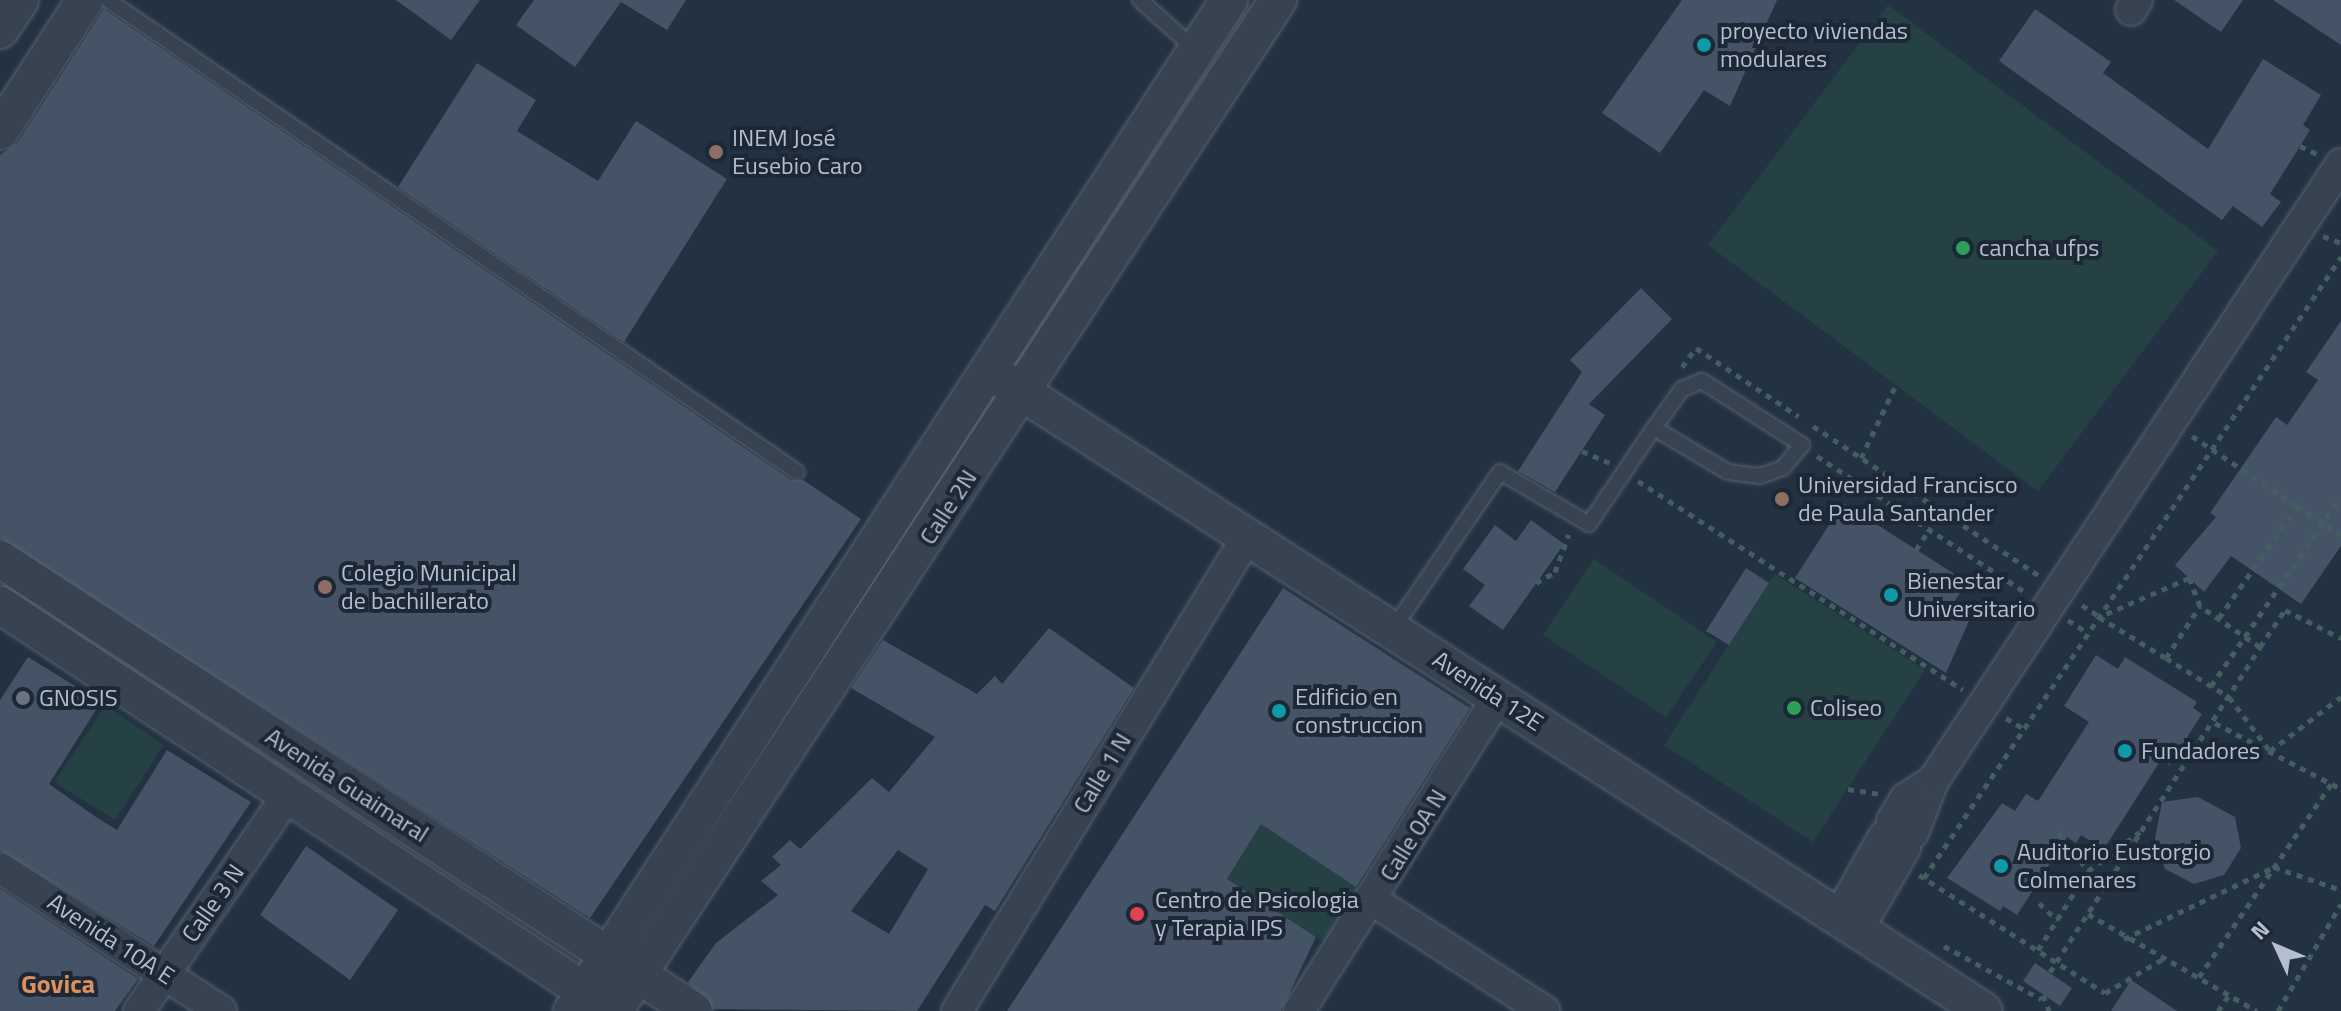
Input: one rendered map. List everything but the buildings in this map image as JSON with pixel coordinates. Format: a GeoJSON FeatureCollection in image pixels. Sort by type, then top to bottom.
{"type":"FeatureCollection","features":[{"type":"Feature","properties":{"kind":"street"},"geometry":{"type":"LineString","coordinates":[[0,30],[20,0]]}},
{"type":"Feature","properties":{"kind":"street"},"geometry":{"type":"LineString","coordinates":[[0,131],[85,0]]}},
{"type":"Feature","properties":{"kind":"street","name":"Calle 2N"},"geometry":{"type":"LineString","coordinates":[[600,1007],[622,964],[991,373],[1229,0]]}},
{"type":"Feature","properties":{"kind":"street","name":"Calle 2N"},"geometry":{"type":"LineString","coordinates":[[622,964],[1023,391],[1278,0]]}},
{"type":"Feature","properties":{"kind":"street"},"geometry":{"type":"LineString","coordinates":[[1849,923],[1933,781],[2341,164]]}},
{"type":"Feature","properties":{"kind":"street","name":"Avenida 12E"},"geometry":{"type":"LineString","coordinates":[[991,373],[1984,1011]]}},
{"type":"Feature","properties":{"kind":"street","name":"Calle 1 N"},"geometry":{"type":"LineString","coordinates":[[957,1011],[1248,536]]}},
{"type":"Feature","properties":{"kind":"street","name":"Avenida Guaimaral"},"geometry":{"type":"LineString","coordinates":[[0,559],[694,1011]]}},
{"type":"Feature","properties":{"kind":"street","name":"Avenida Guaimaral"},"geometry":{"type":"LineString","coordinates":[[0,605],[288,795],[600,1007]]}},
{"type":"Feature","properties":{"kind":"street","name":"Calle 0A N"},"geometry":{"type":"LineString","coordinates":[[1299,1011],[1498,698]]}},
{"type":"Feature","properties":{"kind":"street","name":"Calle 3 N"},"geometry":{"type":"LineString","coordinates":[[139,1011],[288,795]]}},
{"type":"Feature","properties":{"kind":"street","name":"Avenida 10A E"},"geometry":{"type":"LineString","coordinates":[[0,868],[221,1011]]}},
{"type":"Feature","properties":{"kind":"street"},"geometry":{"type":"LineString","coordinates":[[1372,900],[1544,1011]]}},
{"type":"Feature","properties":{"kind":"lane"},"geometry":{"type":"LineString","coordinates":[[108,0],[797,472]]}},
{"type":"Feature","properties":{"kind":"lane"},"geometry":{"type":"LineString","coordinates":[[1140,0],[1197,51]]}},
{"type":"Feature","properties":{"kind":"lane"},"geometry":{"type":"LineString","coordinates":[[1393,630],[1500,472],[1589,524],[1654,428],[1682,389],[1702,381],[1802,445],[1778,472],[1744,476],[1654,428]]}},
{"type":"Feature","properties":{"kind":"path"},"geometry":{"type":"LineString","coordinates":[[1924,878],[2341,257]]}},
{"type":"Feature","properties":{"kind":"path"},"geometry":{"type":"LineString","coordinates":[[1861,458],[1896,385]]}},
{"type":"Feature","properties":{"kind":"path"},"geometry":{"type":"LineString","coordinates":[[1802,445],[2047,607]]}},
{"type":"Feature","properties":{"kind":"path"},"geometry":{"type":"LineString","coordinates":[[2212,449],[2341,535]]}},
{"type":"Feature","properties":{"kind":"path"},"geometry":{"type":"LineString","coordinates":[[1582,451],[1624,472],[1984,703]]}},
{"type":"Feature","properties":{"kind":"path"},"geometry":{"type":"LineString","coordinates":[[2211,686],[2341,497]]}},
{"type":"Feature","properties":{"kind":"path"},"geometry":{"type":"LineString","coordinates":[[2219,618],[2297,506]]}},
{"type":"Feature","properties":{"kind":"path"},"geometry":{"type":"LineString","coordinates":[[1536,583],[1555,572],[1575,516]]}},
{"type":"Feature","properties":{"kind":"path"},"geometry":{"type":"LineString","coordinates":[[1916,550],[1929,530]]}},
{"type":"Feature","properties":{"kind":"path"},"geometry":{"type":"LineString","coordinates":[[2099,617],[2189,578],[2200,606],[2260,647]]}},
{"type":"Feature","properties":{"kind":"path"},"geometry":{"type":"LineString","coordinates":[[2166,658],[2200,606]]}},
{"type":"Feature","properties":{"kind":"path"},"geometry":{"type":"LineString","coordinates":[[2050,972],[2215,723],[2285,610],[2341,638]]}},
{"type":"Feature","properties":{"kind":"path"},"geometry":{"type":"LineString","coordinates":[[2099,617],[2229,697],[2270,751]]}},
{"type":"Feature","properties":{"kind":"path"},"geometry":{"type":"LineString","coordinates":[[2270,751],[2341,697]]}},
{"type":"Feature","properties":{"kind":"path"},"geometry":{"type":"LineString","coordinates":[[2215,723],[2341,789]]}},
{"type":"Feature","properties":{"kind":"path"},"geometry":{"type":"LineString","coordinates":[[2186,740],[2197,749]]}},
{"type":"Feature","properties":{"kind":"path"},"geometry":{"type":"LineString","coordinates":[[2199,977],[2331,784]]}},
{"type":"Feature","properties":{"kind":"path"},"geometry":{"type":"LineString","coordinates":[[2038,950],[2088,871],[2143,830]]}},
{"type":"Feature","properties":{"kind":"path"},"geometry":{"type":"LineString","coordinates":[[2058,832],[2088,871]]}},
{"type":"Feature","properties":{"kind":"path"},"geometry":{"type":"LineString","coordinates":[[1898,840],[1924,878],[2105,993],[2163,959]]}},
{"type":"Feature","properties":{"kind":"path"},"geometry":{"type":"LineString","coordinates":[[2124,939],[2274,867],[2341,890]]}},
{"type":"Feature","properties":{"kind":"path"},"geometry":{"type":"LineString","coordinates":[[2039,903],[2057,920]]}},
{"type":"Feature","properties":{"kind":"path"},"geometry":{"type":"LineString","coordinates":[[2278,1011],[2341,904]]}},
{"type":"Feature","properties":{"kind":"path"},"geometry":{"type":"LineString","coordinates":[[2088,914],[2124,939],[2257,1011]]}},
{"type":"Feature","properties":{"kind":"path"},"geometry":{"type":"LineString","coordinates":[[2043,995],[2049,1011]]}},
{"type":"Feature","properties":{"kind":"path"},"geometry":{"type":"LineString","coordinates":[[2218,1011],[2229,995]]}},
{"type":"Feature","properties":{"kind":"green space","name":"cancha ufps"},"geometry":{"type":"Polygon","coordinates":[[[1888,5],[2218,251],[2038,491],[1708,245],[1888,5]]]}},
{"type":"Feature","properties":{"kind":"green space"},"geometry":{"type":"Polygon","coordinates":[[[1594,559],[1717,642],[1666,717],[1543,635],[1594,559]]]}},
{"type":"Feature","properties":{"kind":"green space","name":"Coliseo"},"geometry":{"type":"Polygon","coordinates":[[[1775,574],[1925,670],[1813,842],[1664,745],[1775,574]]]}},
{"type":"Feature","properties":{"kind":"green space"},"geometry":{"type":"Polygon","coordinates":[[[106,705],[164,745],[115,820],[54,782],[106,705]]]}},
{"type":"Feature","properties":{"kind":"green space"},"geometry":{"type":"Polygon","coordinates":[[[1261,824],[1358,888],[1324,942],[1227,879],[1261,824]]]}},
{"type":"Feature","properties":{"kind":"place","name":"proyecto viviendas modulares"},"geometry":{"type":"Point","coordinates":[1704,45]}},
{"type":"Feature","properties":{"kind":"place","name":"INEM José Eusebio Caro"},"geometry":{"type":"Point","coordinates":[716,152]}},
{"type":"Feature","properties":{"kind":"place","name":"cancha ufps"},"geometry":{"type":"Point","coordinates":[1963,248]}},
{"type":"Feature","properties":{"kind":"place","name":"Universidad Francisco de Paula Santander"},"geometry":{"type":"Point","coordinates":[1782,499]}},
{"type":"Feature","properties":{"kind":"place","name":"Colegio Municipal de bachillerato"},"geometry":{"type":"Point","coordinates":[325,587]}},
{"type":"Feature","properties":{"kind":"place","name":"Bienestar Universitario"},"geometry":{"type":"Point","coordinates":[1891,595]}},
{"type":"Feature","properties":{"kind":"place","name":"GNOSIS"},"geometry":{"type":"Point","coordinates":[23,698]}},
{"type":"Feature","properties":{"kind":"place","name":"Coliseo"},"geometry":{"type":"Point","coordinates":[1794,708]}},
{"type":"Feature","properties":{"kind":"place","name":"Edificio en construccion"},"geometry":{"type":"Point","coordinates":[1279,711]}},
{"type":"Feature","properties":{"kind":"place","name":"Fundadores"},"geometry":{"type":"Point","coordinates":[2125,751]}},
{"type":"Feature","properties":{"kind":"place","name":"Auditorio Eustorgio Colmenares"},"geometry":{"type":"Point","coordinates":[2001,866]}},
{"type":"Feature","properties":{"kind":"place","name":"Centro de Psicologia y Terapia IPS"},"geometry":{"type":"Point","coordinates":[1137,914]}},
{"type":"Feature","properties":{"kind":"district","name":"Govica"},"geometry":{"type":"Point","coordinates":[58,984]}}]}
